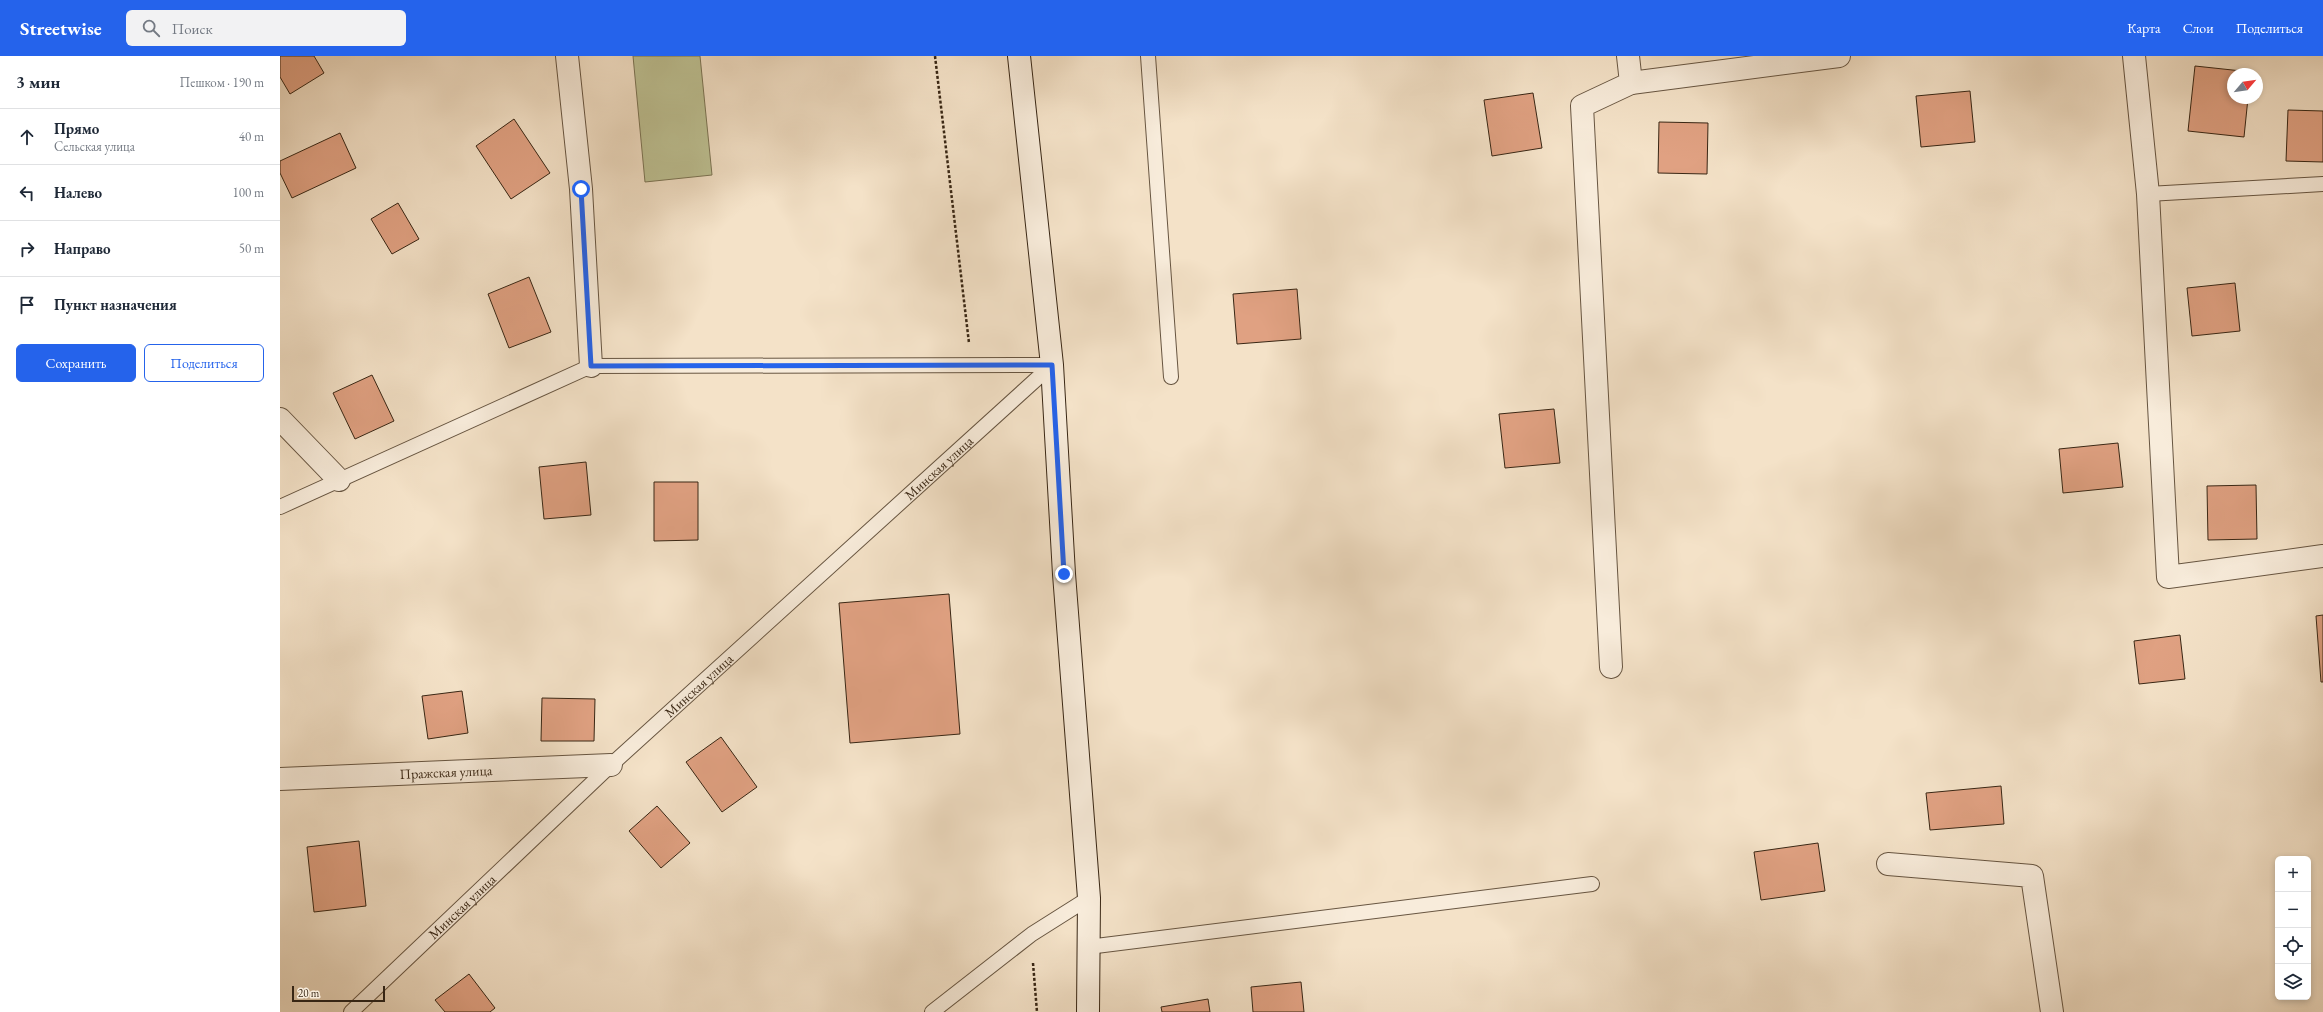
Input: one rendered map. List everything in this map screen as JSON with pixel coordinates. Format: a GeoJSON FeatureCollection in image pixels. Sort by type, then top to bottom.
{"type":"FeatureCollection","features":[{"type":"Feature","properties":{"kind":"street"},"geometry":{"type":"LineString","coordinates":[[567,56],[581,189],[591,366]]}},
{"type":"Feature","properties":{"kind":"street"},"geometry":{"type":"LineString","coordinates":[[1019,56],[1052,365],[1064,574],[1089,898],[1088,1012]]}},
{"type":"Feature","properties":{"kind":"street"},"geometry":{"type":"LineString","coordinates":[[1628,56],[1631,84]]}},
{"type":"Feature","properties":{"kind":"street"},"geometry":{"type":"LineString","coordinates":[[1611,667],[1582,106],[1631,84],[1839,56]]}},
{"type":"Feature","properties":{"kind":"street"},"geometry":{"type":"LineString","coordinates":[[2134,56],[2148,194],[2168,577],[2323,556]]}},
{"type":"Feature","properties":{"kind":"street"},"geometry":{"type":"LineString","coordinates":[[280,419],[339,480]]}},
{"type":"Feature","properties":{"kind":"street","name":"Пражская улица"},"geometry":{"type":"LineString","coordinates":[[280,779],[611,765]]}},
{"type":"Feature","properties":{"kind":"street"},"geometry":{"type":"LineString","coordinates":[[1888,864],[2032,876],[2052,1012]]}},
{"type":"Feature","properties":{"kind":"lane"},"geometry":{"type":"LineString","coordinates":[[1148,56],[1171,377]]}},
{"type":"Feature","properties":{"kind":"lane"},"geometry":{"type":"LineString","coordinates":[[2148,194],[2323,184]]}},
{"type":"Feature","properties":{"kind":"lane"},"geometry":{"type":"LineString","coordinates":[[280,507],[591,366],[1052,365]]}},
{"type":"Feature","properties":{"kind":"lane","name":"Минская улица"},"geometry":{"type":"LineString","coordinates":[[351,1012],[611,765],[1052,365]]}},
{"type":"Feature","properties":{"kind":"lane"},"geometry":{"type":"LineString","coordinates":[[1088,947],[1592,884]]}},
{"type":"Feature","properties":{"kind":"lane"},"geometry":{"type":"LineString","coordinates":[[932,1012],[1032,934],[1089,898]]}},
{"type":"Feature","properties":{"kind":"path"},"geometry":{"type":"LineString","coordinates":[[935,56],[971,365]]}},
{"type":"Feature","properties":{"kind":"path"},"geometry":{"type":"LineString","coordinates":[[1032,934],[1037,1012]]}},
{"type":"Feature","properties":{"kind":"green space"},"geometry":{"type":"Polygon","coordinates":[[[633,56],[700,56],[712,175],[645,182],[633,56]]]}},
{"type":"Feature","properties":{"kind":"building"},"geometry":{"type":"Polygon","coordinates":[[[280,56],[314,56],[324,73],[290,94],[280,77],[280,56]]]}},
{"type":"Feature","properties":{"kind":"building"},"geometry":{"type":"Polygon","coordinates":[[[2195,66],[2227,69],[2227,104],[2247,104],[2244,137],[2188,131],[2195,66]]]}},
{"type":"Feature","properties":{"kind":"building"},"geometry":{"type":"Polygon","coordinates":[[[1970,91],[1975,142],[1921,147],[1916,96],[1970,91]]]}},
{"type":"Feature","properties":{"kind":"building"},"geometry":{"type":"Polygon","coordinates":[[[1533,93],[1542,148],[1492,156],[1484,100],[1533,93]]]}},
{"type":"Feature","properties":{"kind":"building"},"geometry":{"type":"Polygon","coordinates":[[[2288,110],[2323,111],[2323,162],[2286,161],[2288,110]]]}},
{"type":"Feature","properties":{"kind":"building"},"geometry":{"type":"Polygon","coordinates":[[[514,119],[550,173],[511,199],[476,146],[514,119]]]}},
{"type":"Feature","properties":{"kind":"building"},"geometry":{"type":"Polygon","coordinates":[[[1659,122],[1708,123],[1707,174],[1658,173],[1659,122]]]}},
{"type":"Feature","properties":{"kind":"building"},"geometry":{"type":"Polygon","coordinates":[[[340,133],[356,168],[292,198],[280,173],[280,161],[340,133]]]}},
{"type":"Feature","properties":{"kind":"building"},"geometry":{"type":"Polygon","coordinates":[[[398,203],[419,239],[392,254],[371,219],[398,203]]]}},
{"type":"Feature","properties":{"kind":"building"},"geometry":{"type":"Polygon","coordinates":[[[529,277],[551,332],[509,348],[488,294],[529,277]]]}},
{"type":"Feature","properties":{"kind":"building"},"geometry":{"type":"Polygon","coordinates":[[[2235,283],[2240,331],[2192,336],[2187,288],[2235,283]]]}},
{"type":"Feature","properties":{"kind":"building"},"geometry":{"type":"Polygon","coordinates":[[[1297,289],[1301,339],[1237,344],[1233,294],[1297,289]]]}},
{"type":"Feature","properties":{"kind":"building"},"geometry":{"type":"Polygon","coordinates":[[[372,375],[394,421],[355,439],[333,393],[372,375]]]}},
{"type":"Feature","properties":{"kind":"building"},"geometry":{"type":"Polygon","coordinates":[[[1554,409],[1560,463],[1505,468],[1499,414],[1554,409]]]}},
{"type":"Feature","properties":{"kind":"building"},"geometry":{"type":"Polygon","coordinates":[[[2118,443],[2123,487],[2063,493],[2059,449],[2118,443]]]}},
{"type":"Feature","properties":{"kind":"building"},"geometry":{"type":"Polygon","coordinates":[[[586,462],[591,515],[544,519],[539,467],[586,462]]]}},
{"type":"Feature","properties":{"kind":"building"},"geometry":{"type":"Polygon","coordinates":[[[654,482],[698,482],[698,540],[654,541],[654,482]]]}},
{"type":"Feature","properties":{"kind":"building"},"geometry":{"type":"Polygon","coordinates":[[[2256,485],[2257,539],[2208,540],[2207,486],[2256,485]]]}},
{"type":"Feature","properties":{"kind":"building"},"geometry":{"type":"Polygon","coordinates":[[[949,594],[960,734],[850,743],[839,603],[949,594]]]}},
{"type":"Feature","properties":{"kind":"building"},"geometry":{"type":"Polygon","coordinates":[[[2323,615],[2323,682],[2321,682],[2316,616],[2323,615]]]}},
{"type":"Feature","properties":{"kind":"building"},"geometry":{"type":"Polygon","coordinates":[[[2180,635],[2185,679],[2139,684],[2134,641],[2180,635]]]}},
{"type":"Feature","properties":{"kind":"building"},"geometry":{"type":"Polygon","coordinates":[[[462,691],[468,733],[428,739],[422,696],[462,691]]]}},
{"type":"Feature","properties":{"kind":"building"},"geometry":{"type":"Polygon","coordinates":[[[542,698],[595,699],[594,741],[541,741],[542,698]]]}},
{"type":"Feature","properties":{"kind":"building"},"geometry":{"type":"Polygon","coordinates":[[[721,737],[757,787],[722,812],[686,762],[721,737]]]}},
{"type":"Feature","properties":{"kind":"building"},"geometry":{"type":"Polygon","coordinates":[[[2001,786],[2004,824],[1930,830],[1926,793],[2001,786]]]}},
{"type":"Feature","properties":{"kind":"building"},"geometry":{"type":"Polygon","coordinates":[[[657,806],[690,843],[661,868],[629,831],[657,806]]]}},
{"type":"Feature","properties":{"kind":"building"},"geometry":{"type":"Polygon","coordinates":[[[359,841],[366,906],[314,912],[307,847],[359,841]]]}},
{"type":"Feature","properties":{"kind":"building"},"geometry":{"type":"Polygon","coordinates":[[[1818,843],[1825,891],[1761,900],[1754,852],[1818,843]]]}},
{"type":"Feature","properties":{"kind":"building"},"geometry":{"type":"Polygon","coordinates":[[[469,974],[495,1008],[490,1012],[445,1012],[435,1000],[469,974]]]}},
{"type":"Feature","properties":{"kind":"building"},"geometry":{"type":"Polygon","coordinates":[[[1301,982],[1304,1012],[1253,1012],[1251,987],[1301,982]]]}},
{"type":"Feature","properties":{"kind":"building"},"geometry":{"type":"Polygon","coordinates":[[[1208,999],[1210,1012],[1162,1012],[1161,1007],[1208,999]]]}},
{"type":"Feature","properties":{"kind":"route"},"geometry":{"type":"LineString","coordinates":[[581,189],[591,366],[1052,365],[1064,574]]}}]}
